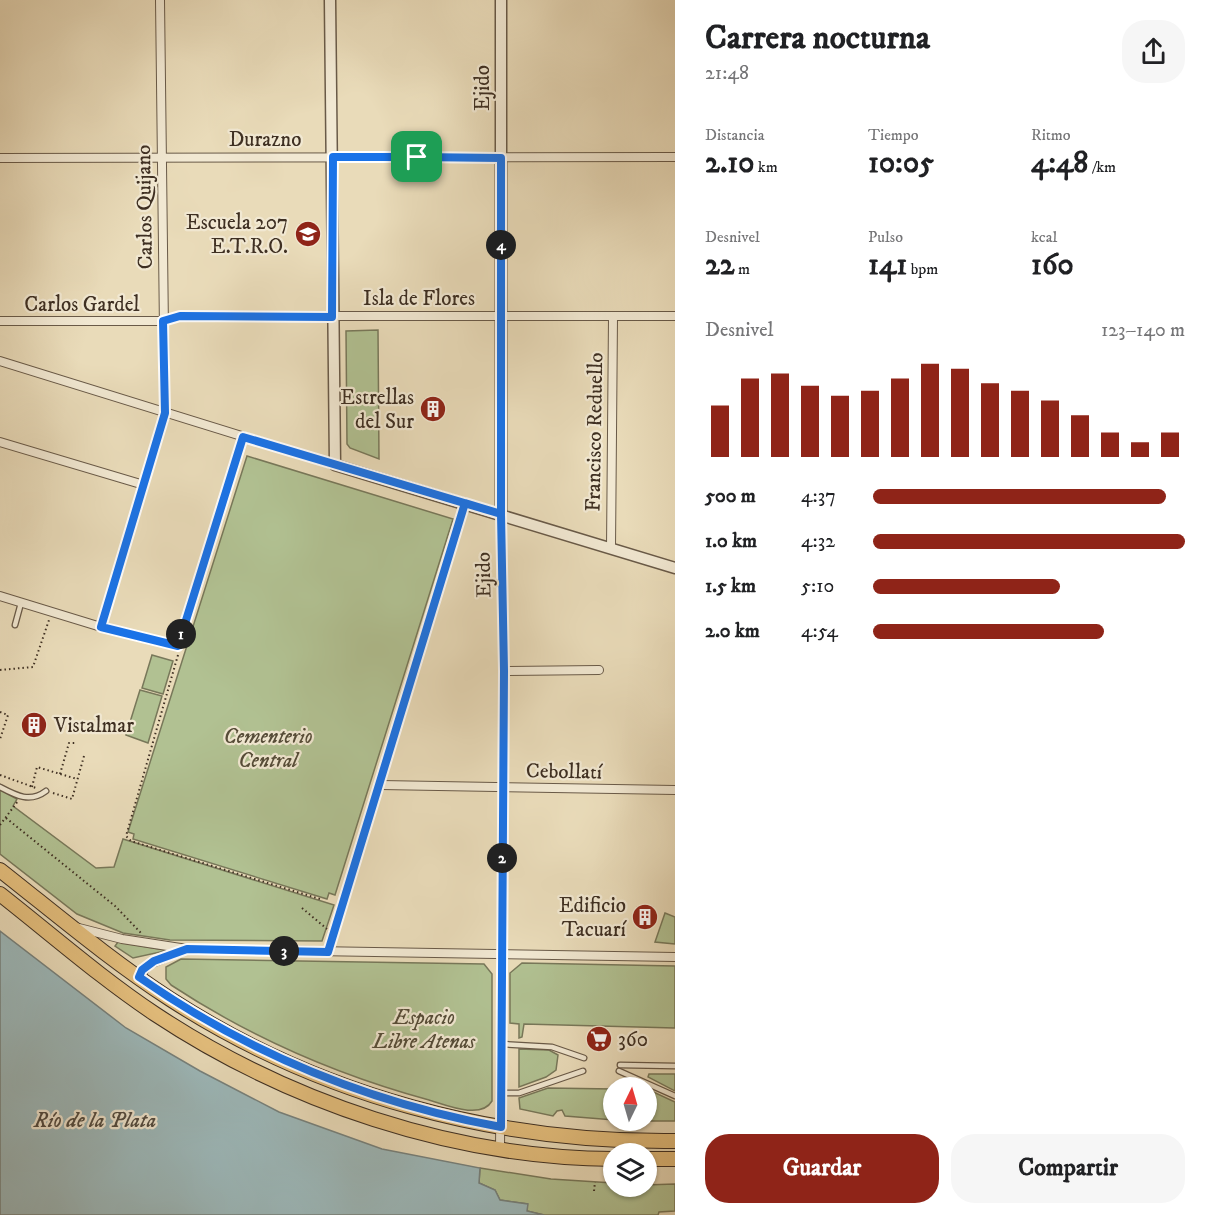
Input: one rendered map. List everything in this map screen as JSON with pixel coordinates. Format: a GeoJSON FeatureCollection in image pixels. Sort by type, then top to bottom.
{"type":"FeatureCollection","features":[{"type":"Feature","properties":{"kind":"main road"},"geometry":{"type":"LineString","coordinates":[[0,870],[70,926],[186,1009],[248,1043],[333,1082],[395,1102],[501,1127],[561,1136],[675,1141]]}},
{"type":"Feature","properties":{"kind":"main road"},"geometry":{"type":"LineString","coordinates":[[0,894],[154,1013],[234,1060],[297,1090],[348,1109],[431,1134],[500,1149],[561,1157],[603,1159]]}},
{"type":"Feature","properties":{"kind":"main road"},"geometry":{"type":"LineString","coordinates":[[657,1159],[675,1159]]}},
{"type":"Feature","properties":{"kind":"street","name":"Carlos Quijano"},"geometry":{"type":"LineString","coordinates":[[101,627],[165,413],[160,0]]}},
{"type":"Feature","properties":{"kind":"street"},"geometry":{"type":"LineString","coordinates":[[330,0],[335,465]]}},
{"type":"Feature","properties":{"kind":"street","name":"Ejido"},"geometry":{"type":"LineString","coordinates":[[500,1149],[504,671],[500,316],[501,0]]}},
{"type":"Feature","properties":{"kind":"street","name":"Durazno"},"geometry":{"type":"LineString","coordinates":[[0,158],[675,157]]}},
{"type":"Feature","properties":{"kind":"street","name":"Isla de Flores"},"geometry":{"type":"LineString","coordinates":[[163,321],[180,316],[675,316]]}},
{"type":"Feature","properties":{"kind":"street","name":"Francisco Reduello"},"geometry":{"type":"LineString","coordinates":[[611,548],[613,317]]}},
{"type":"Feature","properties":{"kind":"street","name":"Carlos Gardel"},"geometry":{"type":"LineString","coordinates":[[0,321],[163,321]]}},
{"type":"Feature","properties":{"kind":"street"},"geometry":{"type":"LineString","coordinates":[[0,361],[675,568]]}},
{"type":"Feature","properties":{"kind":"street"},"geometry":{"type":"LineString","coordinates":[[0,596],[101,627],[178,646],[243,437]]}},
{"type":"Feature","properties":{"kind":"street"},"geometry":{"type":"LineString","coordinates":[[0,442],[144,485]]}},
{"type":"Feature","properties":{"kind":"street"},"geometry":{"type":"LineString","coordinates":[[328,952],[381,785],[465,503]]}},
{"type":"Feature","properties":{"kind":"street"},"geometry":{"type":"LineString","coordinates":[[504,671],[599,669]]}},
{"type":"Feature","properties":{"kind":"street","name":"Cebollatí"},"geometry":{"type":"LineString","coordinates":[[381,785],[675,790]]}},
{"type":"Feature","properties":{"kind":"street"},"geometry":{"type":"LineString","coordinates":[[70,926],[151,944],[187,949],[675,957]]}},
{"type":"Feature","properties":{"kind":"street"},"geometry":{"type":"LineString","coordinates":[[139,977],[142,970],[154,961],[187,949]]}},
{"type":"Feature","properties":{"kind":"lane"},"geometry":{"type":"LineString","coordinates":[[15,625],[21,603]]}},
{"type":"Feature","properties":{"kind":"lane"},"geometry":{"type":"LineString","coordinates":[[0,787],[21,797],[34,799],[46,791]]}},
{"type":"Feature","properties":{"kind":"lane"},"geometry":{"type":"LineString","coordinates":[[501,1044],[552,1047],[584,1058]]}},
{"type":"Feature","properties":{"kind":"lane"},"geometry":{"type":"LineString","coordinates":[[675,1066],[620,1068],[675,1096]]}},
{"type":"Feature","properties":{"kind":"lane"},"geometry":{"type":"LineString","coordinates":[[502,1093],[519,1093],[584,1071]]}},
{"type":"Feature","properties":{"kind":"path"},"geometry":{"type":"LineString","coordinates":[[0,670],[33,667],[51,612]]}},
{"type":"Feature","properties":{"kind":"path"},"geometry":{"type":"LineString","coordinates":[[178,646],[178,659],[126,836],[131,841],[320,899]]}},
{"type":"Feature","properties":{"kind":"path"},"geometry":{"type":"LineString","coordinates":[[0,712],[8,715],[0,739]]}},
{"type":"Feature","properties":{"kind":"path"},"geometry":{"type":"LineString","coordinates":[[60,774],[69,743],[77,743]]}},
{"type":"Feature","properties":{"kind":"path"},"geometry":{"type":"LineString","coordinates":[[0,775],[72,798],[84,756]]}},
{"type":"Feature","properties":{"kind":"path"},"geometry":{"type":"LineString","coordinates":[[32,787],[38,767],[78,779]]}},
{"type":"Feature","properties":{"kind":"path"},"geometry":{"type":"LineString","coordinates":[[0,825],[21,797]]}},
{"type":"Feature","properties":{"kind":"path"},"geometry":{"type":"LineString","coordinates":[[6,818],[115,906],[151,944]]}},
{"type":"Feature","properties":{"kind":"path"},"geometry":{"type":"LineString","coordinates":[[302,908],[333,934]]}},
{"type":"Feature","properties":{"kind":"path"},"geometry":{"type":"LineString","coordinates":[[594,1191],[595,1182]]}},
{"type":"Feature","properties":{"kind":"green space"},"geometry":{"type":"Polygon","coordinates":[[[378,330],[379,459],[350,448],[347,444],[346,331],[378,330]]]}},
{"type":"Feature","properties":{"kind":"green space","name":"Cementerio Central"},"geometry":{"type":"Polygon","coordinates":[[[247,456],[453,519],[335,895],[329,893],[327,899],[133,839],[134,834],[128,832],[247,456]]]}},
{"type":"Feature","properties":{"kind":"green space"},"geometry":{"type":"Polygon","coordinates":[[[152,655],[173,661],[163,694],[142,688],[152,655]]]}},
{"type":"Feature","properties":{"kind":"green space"},"geometry":{"type":"Polygon","coordinates":[[[140,690],[162,696],[148,743],[126,735],[140,690]]]}},
{"type":"Feature","properties":{"kind":"green space"},"geometry":{"type":"Polygon","coordinates":[[[0,790],[17,799],[13,806],[96,868],[114,867],[123,839],[334,905],[322,941],[170,940],[123,933],[77,914],[0,854],[0,790]]]}},
{"type":"Feature","properties":{"kind":"green space"},"geometry":{"type":"Polygon","coordinates":[[[665,913],[675,917],[675,944],[655,942],[665,913]]]}},
{"type":"Feature","properties":{"kind":"green space"},"geometry":{"type":"Polygon","coordinates":[[[118,942],[165,951],[133,958],[115,946],[118,942]]]}},
{"type":"Feature","properties":{"kind":"green space","name":"Espacio Libre Atenas"},"geometry":{"type":"Polygon","coordinates":[[[181,959],[484,964],[492,974],[492,1101],[480,1110],[454,1108],[361,1079],[295,1053],[201,1004],[171,985],[166,979],[166,967],[181,959]]]}},
{"type":"Feature","properties":{"kind":"green space"},"geometry":{"type":"Polygon","coordinates":[[[522,963],[675,966],[675,1028],[524,1024],[522,1037],[519,1038],[519,1024],[510,1023],[510,973],[522,963]]]}},
{"type":"Feature","properties":{"kind":"green space"},"geometry":{"type":"Polygon","coordinates":[[[519,1049],[549,1050],[558,1055],[556,1070],[546,1077],[519,1087],[519,1049]]]}},
{"type":"Feature","properties":{"kind":"green space"},"geometry":{"type":"Polygon","coordinates":[[[649,1074],[675,1074],[675,1091],[657,1082],[657,1077],[648,1077],[649,1074]]]}},
{"type":"Feature","properties":{"kind":"green space"},"geometry":{"type":"Polygon","coordinates":[[[548,1088],[603,1089],[603,1119],[565,1116],[562,1110],[557,1111],[553,1116],[520,1109],[519,1098],[548,1088]]]}},
{"type":"Feature","properties":{"kind":"green space"},"geometry":{"type":"Polygon","coordinates":[[[657,1094],[675,1102],[675,1121],[657,1121],[657,1094]]]}},
{"type":"Feature","properties":{"kind":"green space"},"geometry":{"type":"Polygon","coordinates":[[[480,1168],[551,1179],[603,1182],[603,1197],[657,1197],[657,1185],[675,1184],[675,1211],[659,1212],[658,1215],[544,1215],[527,1211],[527,1204],[500,1200],[495,1190],[479,1183],[480,1168]]]}},
{"type":"Feature","properties":{"kind":"water","name":"Río de la Plata"},"geometry":{"type":"Polygon","coordinates":[[[0,931],[126,1028],[200,1071],[279,1112],[382,1149],[480,1168],[479,1183],[495,1190],[500,1200],[528,1204],[527,1211],[544,1215],[0,1215],[0,931]]]}},
{"type":"Feature","properties":{"kind":"place","name":"Escuela 207 E.T.R.O."},"geometry":{"type":"Point","coordinates":[308,234]}},
{"type":"Feature","properties":{"kind":"place","name":"Estrellas del Sur"},"geometry":{"type":"Point","coordinates":[433,409]}},
{"type":"Feature","properties":{"kind":"place","name":"Vistalmar"},"geometry":{"type":"Point","coordinates":[34,725]}},
{"type":"Feature","properties":{"kind":"place","name":"Edificio Tacuarí"},"geometry":{"type":"Point","coordinates":[645,917]}},
{"type":"Feature","properties":{"kind":"place","name":"360"},"geometry":{"type":"Point","coordinates":[599,1039]}},
{"type":"Feature","properties":{"kind":"route"},"geometry":{"type":"LineString","coordinates":[[417,157],[333,157],[332,317],[180,316],[163,321],[165,413],[101,627],[178,646],[243,437],[501,514],[504,671],[501,1127],[447,1116],[357,1091],[287,1063],[186,1009],[139,977],[142,970],[154,961],[187,949],[328,952],[381,785],[465,503],[501,514],[501,158],[417,157]]}}]}
